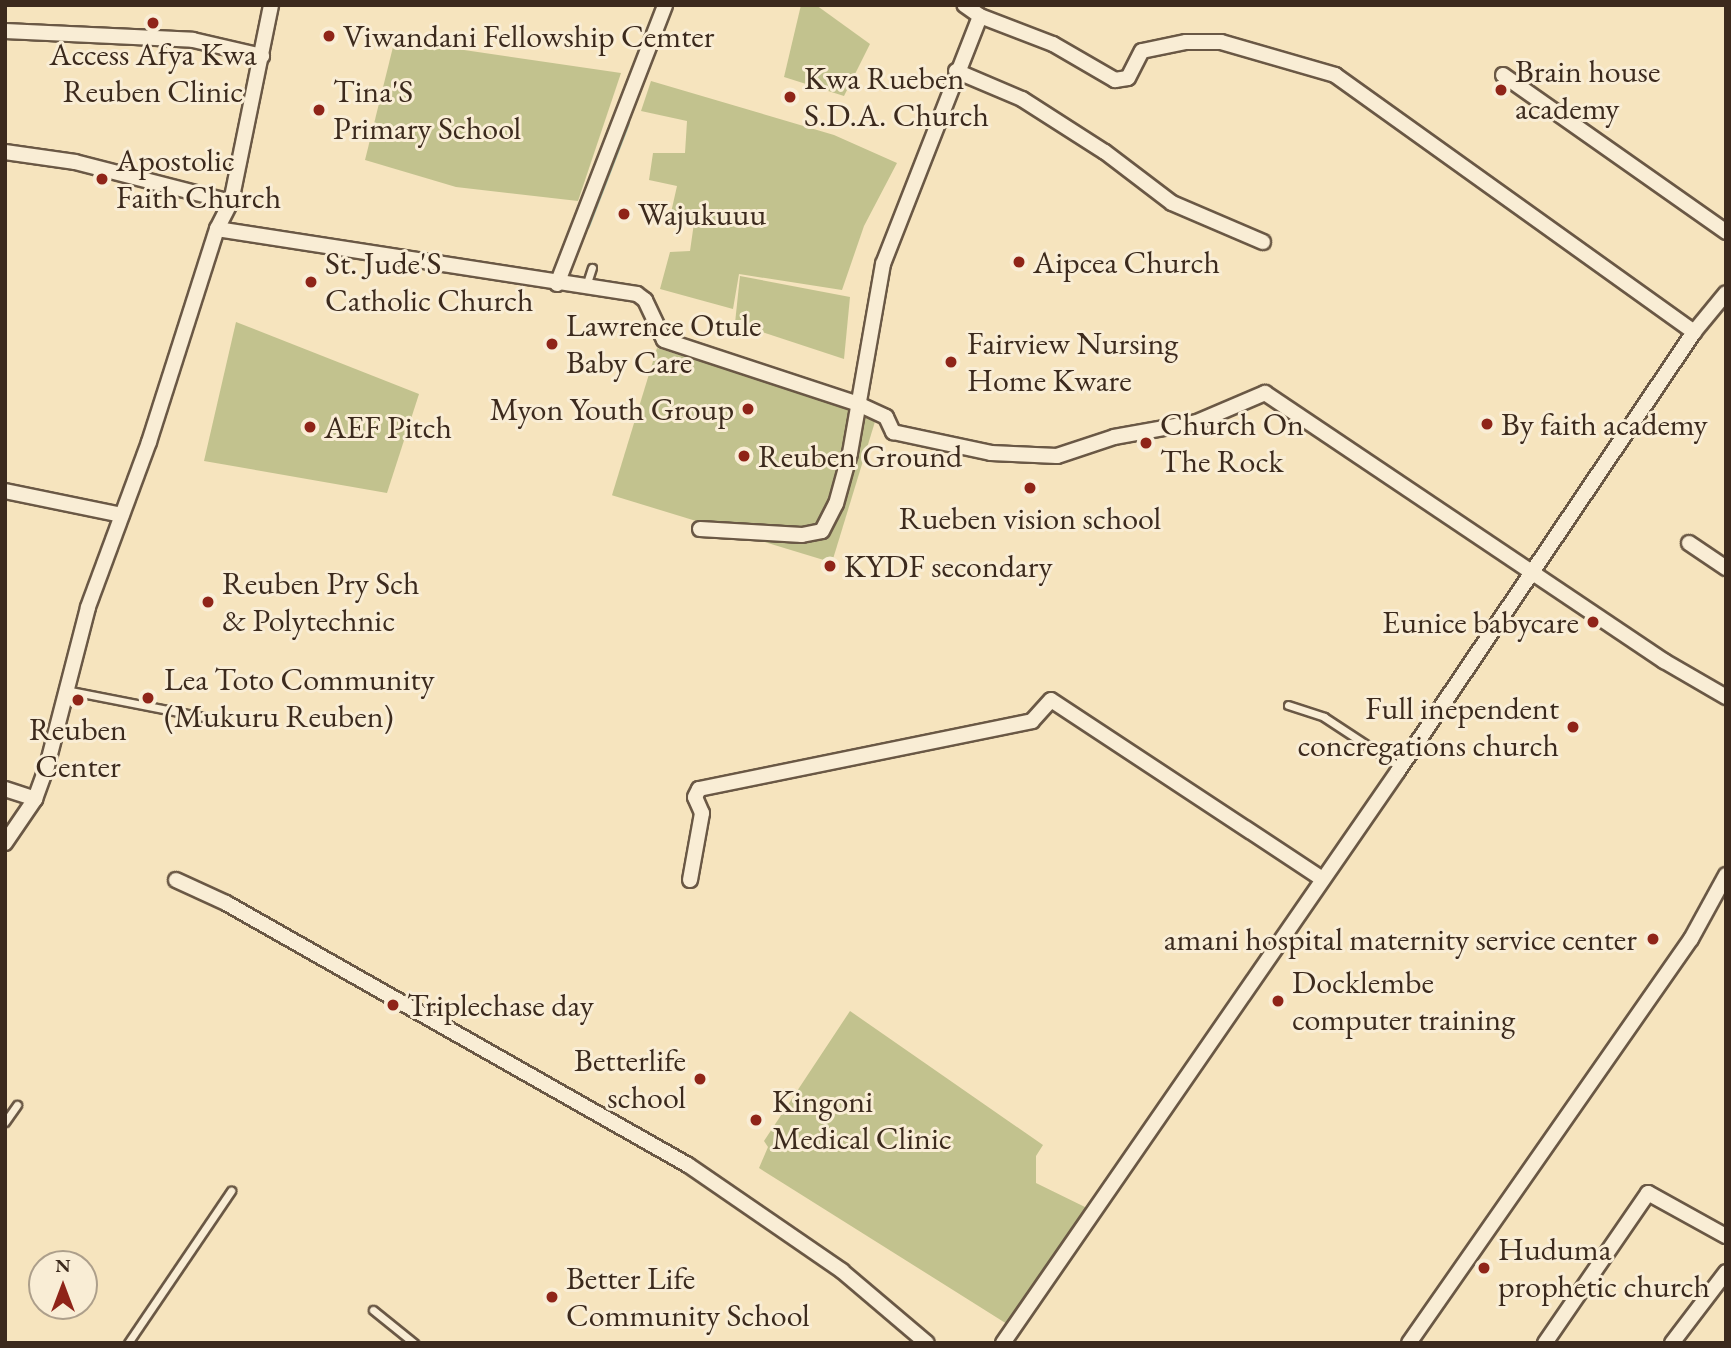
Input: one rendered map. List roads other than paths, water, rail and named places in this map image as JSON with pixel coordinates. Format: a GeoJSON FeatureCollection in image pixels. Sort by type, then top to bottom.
{"type":"FeatureCollection","features":[{"type":"Feature","properties":{"kind":"street"},"geometry":{"type":"LineString","coordinates":[[5,843],[35,799],[88,607],[122,515],[217,229],[231,202],[271,5]]}},
{"type":"Feature","properties":{"kind":"street"},"geometry":{"type":"LineString","coordinates":[[557,284],[665,5]]}},
{"type":"Feature","properties":{"kind":"street"},"geometry":{"type":"LineString","coordinates":[[964,5],[981,16],[1053,44],[1115,80],[1128,78],[1142,51],[1186,42],[1221,42],[1335,75],[1694,332]]}},
{"type":"Feature","properties":{"kind":"street"},"geometry":{"type":"LineString","coordinates":[[701,529],[802,535],[822,531],[836,505],[850,453],[856,403],[883,264],[956,71],[981,16]]}},
{"type":"Feature","properties":{"kind":"street"},"geometry":{"type":"LineString","coordinates":[[5,31],[193,40],[262,56]]}},
{"type":"Feature","properties":{"kind":"street"},"geometry":{"type":"LineString","coordinates":[[956,71],[1022,99],[1105,152],[1171,203],[1263,243]]}},
{"type":"Feature","properties":{"kind":"street"},"geometry":{"type":"LineString","coordinates":[[1503,75],[1726,232]]}},
{"type":"Feature","properties":{"kind":"street"},"geometry":{"type":"LineString","coordinates":[[5,152],[75,162],[231,202]]}},
{"type":"Feature","properties":{"kind":"street"},"geometry":{"type":"LineString","coordinates":[[217,229],[557,284],[587,283],[643,298],[664,340],[856,403],[886,417],[893,432],[991,453],[1042,458],[1114,437],[1197,422],[1265,393],[1726,697]]}},
{"type":"Feature","properties":{"kind":"street"},"geometry":{"type":"LineString","coordinates":[[1003,1343],[1321,878],[1401,767],[1694,332],[1726,293]]}},
{"type":"Feature","properties":{"kind":"street"},"geometry":{"type":"LineString","coordinates":[[5,491],[122,515]]}},
{"type":"Feature","properties":{"kind":"street"},"geometry":{"type":"LineString","coordinates":[[1689,544],[1726,569]]}},
{"type":"Feature","properties":{"kind":"street"},"geometry":{"type":"LineString","coordinates":[[690,880],[702,813],[695,797],[699,789],[1032,721],[1051,700],[1321,878]]}},
{"type":"Feature","properties":{"kind":"street"},"geometry":{"type":"LineString","coordinates":[[5,789],[35,799]]}},
{"type":"Feature","properties":{"kind":"street"},"geometry":{"type":"LineString","coordinates":[[1409,1343],[1690,939],[1726,875]]}},
{"type":"Feature","properties":{"kind":"street"},"geometry":{"type":"LineString","coordinates":[[176,880],[226,903],[688,1165],[842,1271],[927,1343]]}},
{"type":"Feature","properties":{"kind":"street"},"geometry":{"type":"LineString","coordinates":[[1545,1343],[1648,1193],[1726,1236]]}},
{"type":"Feature","properties":{"kind":"street"},"geometry":{"type":"LineString","coordinates":[[1672,1343],[1726,1272]]}},
{"type":"Feature","properties":{"kind":"lane"},"geometry":{"type":"LineString","coordinates":[[587,283],[592,268]]}},
{"type":"Feature","properties":{"kind":"lane"},"geometry":{"type":"LineString","coordinates":[[65,690],[203,717]]}},
{"type":"Feature","properties":{"kind":"lane"},"geometry":{"type":"LineString","coordinates":[[1288,705],[1324,717],[1401,767]]}},
{"type":"Feature","properties":{"kind":"lane"},"geometry":{"type":"LineString","coordinates":[[5,1122],[17,1105]]}},
{"type":"Feature","properties":{"kind":"lane"},"geometry":{"type":"LineString","coordinates":[[128,1343],[232,1191]]}},
{"type":"Feature","properties":{"kind":"lane"},"geometry":{"type":"LineString","coordinates":[[373,1310],[414,1343]]}},
{"type":"Feature","properties":{"kind":"waterway"},"geometry":{"type":"LineString","coordinates":[[587,226],[627,123]]}},
{"type":"Feature","properties":{"kind":"place","name":"Access Afya Kwa Reuben Clinic"},"geometry":{"type":"Point","coordinates":[153,23]}},
{"type":"Feature","properties":{"kind":"place","name":"Viwandani Fellowship Cemter"},"geometry":{"type":"Point","coordinates":[329,36]}},
{"type":"Feature","properties":{"kind":"place","name":"Brain house academy"},"geometry":{"type":"Point","coordinates":[1501,90]}},
{"type":"Feature","properties":{"kind":"place","name":"Kwa Rueben S.D.A. Church"},"geometry":{"type":"Point","coordinates":[790,97]}},
{"type":"Feature","properties":{"kind":"place","name":"Tina'S Primary School"},"geometry":{"type":"Point","coordinates":[319,110]}},
{"type":"Feature","properties":{"kind":"place","name":"Apostolic Faith Church"},"geometry":{"type":"Point","coordinates":[102,179]}},
{"type":"Feature","properties":{"kind":"place","name":"Wajukuuu"},"geometry":{"type":"Point","coordinates":[624,214]}},
{"type":"Feature","properties":{"kind":"place","name":"Aipcea Church"},"geometry":{"type":"Point","coordinates":[1019,262]}},
{"type":"Feature","properties":{"kind":"place","name":"St. Jude'S Catholic Church"},"geometry":{"type":"Point","coordinates":[311,282]}},
{"type":"Feature","properties":{"kind":"place","name":"Lawrence Otule Baby Care"},"geometry":{"type":"Point","coordinates":[552,344]}},
{"type":"Feature","properties":{"kind":"place","name":"Fairview Nursing Home Kware"},"geometry":{"type":"Point","coordinates":[951,362]}},
{"type":"Feature","properties":{"kind":"place","name":"Myon Youth Group"},"geometry":{"type":"Point","coordinates":[748,409]}},
{"type":"Feature","properties":{"kind":"place","name":"By faith academy"},"geometry":{"type":"Point","coordinates":[1487,424]}},
{"type":"Feature","properties":{"kind":"place","name":"AEF Pitch"},"geometry":{"type":"Point","coordinates":[310,427]}},
{"type":"Feature","properties":{"kind":"place","name":"Church On The Rock"},"geometry":{"type":"Point","coordinates":[1146,443]}},
{"type":"Feature","properties":{"kind":"place","name":"Reuben Ground"},"geometry":{"type":"Point","coordinates":[744,456]}},
{"type":"Feature","properties":{"kind":"place","name":"Rueben vision school"},"geometry":{"type":"Point","coordinates":[1030,488]}},
{"type":"Feature","properties":{"kind":"place","name":"KYDF secondary"},"geometry":{"type":"Point","coordinates":[830,566]}},
{"type":"Feature","properties":{"kind":"place","name":"Reuben Pry Sch & Polytechnic"},"geometry":{"type":"Point","coordinates":[208,602]}},
{"type":"Feature","properties":{"kind":"place","name":"Eunice babycare"},"geometry":{"type":"Point","coordinates":[1593,622]}},
{"type":"Feature","properties":{"kind":"place","name":"Lea Toto Community (Mukuru Reuben)"},"geometry":{"type":"Point","coordinates":[148,698]}},
{"type":"Feature","properties":{"kind":"place","name":"Reuben Center"},"geometry":{"type":"Point","coordinates":[78,700]}},
{"type":"Feature","properties":{"kind":"place","name":"Full inependent concregations church"},"geometry":{"type":"Point","coordinates":[1573,727]}},
{"type":"Feature","properties":{"kind":"place","name":"amani hospital maternity service center"},"geometry":{"type":"Point","coordinates":[1653,939]}},
{"type":"Feature","properties":{"kind":"place","name":"Docklembe computer training"},"geometry":{"type":"Point","coordinates":[1278,1001]}},
{"type":"Feature","properties":{"kind":"place","name":"Triplechase day"},"geometry":{"type":"Point","coordinates":[393,1005]}},
{"type":"Feature","properties":{"kind":"place","name":"Betterlife school"},"geometry":{"type":"Point","coordinates":[700,1079]}},
{"type":"Feature","properties":{"kind":"place","name":"Kingoni Medical Clinic"},"geometry":{"type":"Point","coordinates":[756,1120]}},
{"type":"Feature","properties":{"kind":"place","name":"Huduma prophetic church"},"geometry":{"type":"Point","coordinates":[1484,1268]}},
{"type":"Feature","properties":{"kind":"place","name":"Better Life Community School"},"geometry":{"type":"Point","coordinates":[552,1297]}}]}
